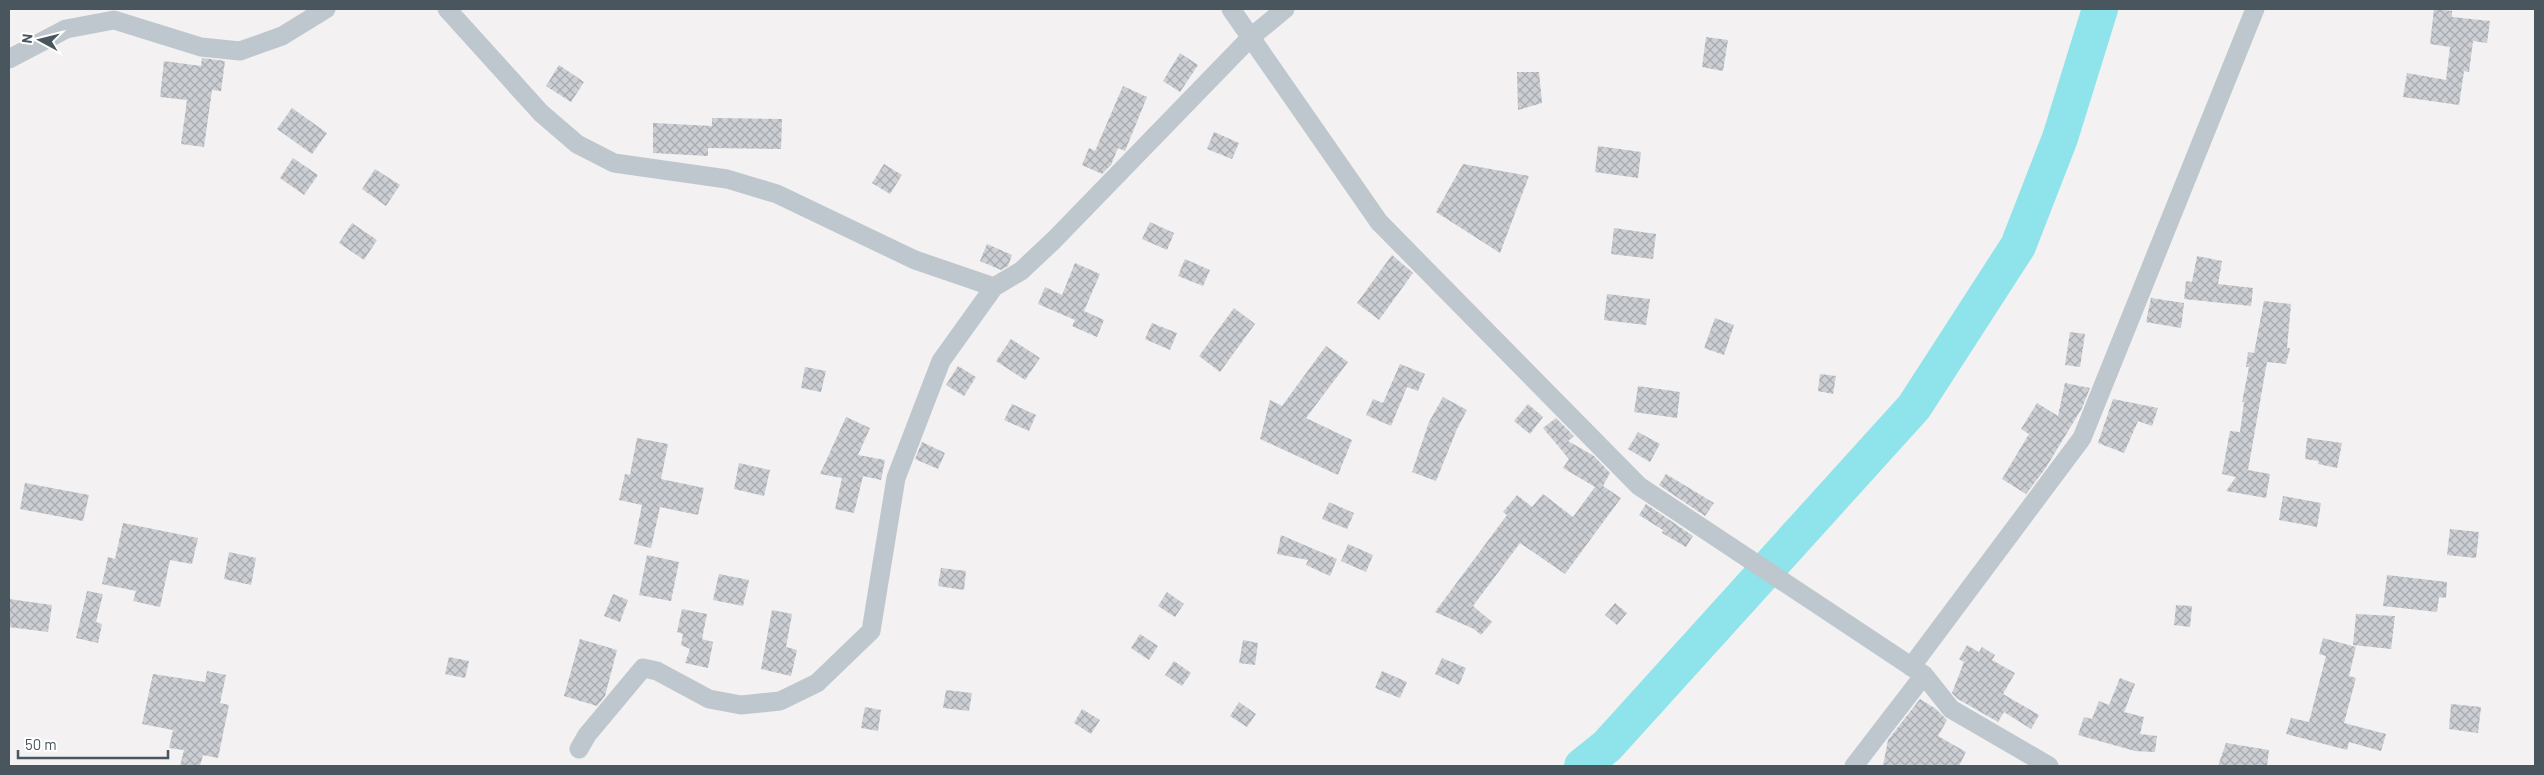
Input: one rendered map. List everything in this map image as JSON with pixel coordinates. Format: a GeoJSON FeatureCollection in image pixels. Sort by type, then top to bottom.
{"type":"FeatureCollection","features":[{"type":"Feature","properties":{"kind":"street"},"geometry":{"type":"LineString","coordinates":[[9,59],[66,29],[114,20],[202,47],[240,51],[282,36],[326,9]]}},
{"type":"Feature","properties":{"kind":"street"},"geometry":{"type":"LineString","coordinates":[[447,9],[541,113],[577,144],[614,163],[662,172],[727,179],[777,194],[915,260],[994,287]]}},
{"type":"Feature","properties":{"kind":"street"},"geometry":{"type":"LineString","coordinates":[[1231,9],[1379,222],[1638,486],[1918,671],[1951,709],[2049,766]]}},
{"type":"Feature","properties":{"kind":"street"},"geometry":{"type":"LineString","coordinates":[[579,749],[587,735],[643,668],[657,671],[709,699],[741,705],[780,701],[817,683],[871,631],[896,478],[941,361],[994,287],[1021,272],[1250,37],[1285,9]]}},
{"type":"Feature","properties":{"kind":"street"},"geometry":{"type":"LineString","coordinates":[[1854,766],[1918,671],[2082,438],[2255,9]]}},
{"type":"Feature","properties":{"kind":"building"},"geometry":{"type":"Polygon","coordinates":[[[2434,9],[2452,11],[2452,17],[2490,21],[2487,43],[2473,41],[2469,72],[2464,71],[2459,105],[2403,97],[2407,73],[2446,80],[2450,47],[2430,44],[2434,9]]]}},
{"type":"Feature","properties":{"kind":"building"},"geometry":{"type":"Polygon","coordinates":[[[1706,37],[1728,40],[1723,71],[1702,67],[1706,37]]]}},
{"type":"Feature","properties":{"kind":"building"},"geometry":{"type":"Polygon","coordinates":[[[1180,53],[1198,65],[1180,92],[1163,81],[1180,53]]]}},
{"type":"Feature","properties":{"kind":"building"},"geometry":{"type":"Polygon","coordinates":[[[202,58],[225,61],[221,91],[212,90],[204,147],[181,144],[187,100],[160,97],[164,61],[201,66],[202,58]]]}},
{"type":"Feature","properties":{"kind":"building"},"geometry":{"type":"Polygon","coordinates":[[[559,65],[584,82],[571,102],[546,86],[559,65]]]}},
{"type":"Feature","properties":{"kind":"building"},"geometry":{"type":"Polygon","coordinates":[[[1517,72],[1539,72],[1542,103],[1518,110],[1517,72]]]}},
{"type":"Feature","properties":{"kind":"building"},"geometry":{"type":"Polygon","coordinates":[[[1123,86],[1147,97],[1125,151],[1118,148],[1111,165],[1102,174],[1082,165],[1089,148],[1095,151],[1123,86]]]}},
{"type":"Feature","properties":{"kind":"building"},"geometry":{"type":"Polygon","coordinates":[[[292,108],[327,133],[312,154],[277,129],[292,108]]]}},
{"type":"Feature","properties":{"kind":"building"},"geometry":{"type":"Polygon","coordinates":[[[712,118],[782,119],[781,149],[708,148],[708,156],[653,153],[653,123],[712,126],[712,118]]]}},
{"type":"Feature","properties":{"kind":"building"},"geometry":{"type":"Polygon","coordinates":[[[1214,132],[1239,143],[1232,159],[1207,149],[1214,132]]]}},
{"type":"Feature","properties":{"kind":"building"},"geometry":{"type":"Polygon","coordinates":[[[1598,146],[1641,152],[1638,178],[1595,172],[1598,146]]]}},
{"type":"Feature","properties":{"kind":"building"},"geometry":{"type":"Polygon","coordinates":[[[293,158],[318,175],[304,195],[280,178],[293,158]]]}},
{"type":"Feature","properties":{"kind":"building"},"geometry":{"type":"Polygon","coordinates":[[[884,164],[902,175],[890,194],[872,183],[884,164]]]}},
{"type":"Feature","properties":{"kind":"building"},"geometry":{"type":"Polygon","coordinates":[[[1463,164],[1529,176],[1500,253],[1436,212],[1463,164]]]}},
{"type":"Feature","properties":{"kind":"building"},"geometry":{"type":"Polygon","coordinates":[[[375,169],[400,185],[386,206],[362,189],[375,169]]]}},
{"type":"Feature","properties":{"kind":"building"},"geometry":{"type":"Polygon","coordinates":[[[1150,222],[1174,233],[1167,250],[1142,239],[1150,222]]]}},
{"type":"Feature","properties":{"kind":"building"},"geometry":{"type":"Polygon","coordinates":[[[352,223],[377,240],[364,260],[339,243],[352,223]]]}},
{"type":"Feature","properties":{"kind":"building"},"geometry":{"type":"Polygon","coordinates":[[[1614,228],[1656,234],[1653,259],[1611,254],[1614,228]]]}},
{"type":"Feature","properties":{"kind":"building"},"geometry":{"type":"Polygon","coordinates":[[[987,244],[1012,255],[1008,266],[1001,270],[980,261],[987,244]]]}},
{"type":"Feature","properties":{"kind":"building"},"geometry":{"type":"Polygon","coordinates":[[[1392,255],[1413,273],[1379,320],[1357,303],[1392,255]]]}},
{"type":"Feature","properties":{"kind":"building"},"geometry":{"type":"Polygon","coordinates":[[[2197,256],[2222,261],[2218,284],[2253,288],[2251,306],[2184,299],[2186,281],[2192,282],[2197,256]]]}},
{"type":"Feature","properties":{"kind":"building"},"geometry":{"type":"Polygon","coordinates":[[[1185,259],[1210,270],[1203,286],[1178,276],[1185,259]]]}},
{"type":"Feature","properties":{"kind":"building"},"geometry":{"type":"Polygon","coordinates":[[[1075,263],[1100,274],[1084,311],[1104,320],[1097,337],[1072,326],[1075,320],[1038,304],[1045,287],[1062,295],[1075,263]]]}},
{"type":"Feature","properties":{"kind":"building"},"geometry":{"type":"Polygon","coordinates":[[[1607,294],[1650,299],[1646,325],[1604,320],[1607,294]]]}},
{"type":"Feature","properties":{"kind":"building"},"geometry":{"type":"Polygon","coordinates":[[[2151,298],[2184,303],[2181,328],[2146,322],[2151,298]]]}},
{"type":"Feature","properties":{"kind":"building"},"geometry":{"type":"Polygon","coordinates":[[[2264,301],[2291,304],[2287,348],[2290,348],[2286,364],[2267,362],[2248,470],[2270,474],[2266,498],[2226,491],[2236,477],[2222,474],[2230,431],[2240,432],[2244,402],[2242,402],[2249,367],[2246,367],[2248,352],[2254,353],[2264,301]]]}},
{"type":"Feature","properties":{"kind":"building"},"geometry":{"type":"Polygon","coordinates":[[[1234,308],[1255,324],[1220,372],[1199,356],[1234,308]]]}},
{"type":"Feature","properties":{"kind":"building"},"geometry":{"type":"Polygon","coordinates":[[[1715,318],[1734,325],[1724,355],[1704,348],[1715,318]]]}},
{"type":"Feature","properties":{"kind":"building"},"geometry":{"type":"Polygon","coordinates":[[[1152,323],[1177,333],[1170,350],[1145,339],[1152,323]]]}},
{"type":"Feature","properties":{"kind":"building"},"geometry":{"type":"Polygon","coordinates":[[[2070,332],[2085,334],[2080,367],[2065,365],[2070,332]]]}},
{"type":"Feature","properties":{"kind":"building"},"geometry":{"type":"Polygon","coordinates":[[[1011,339],[1040,358],[1025,380],[996,361],[1011,339]]]}},
{"type":"Feature","properties":{"kind":"building"},"geometry":{"type":"Polygon","coordinates":[[[1326,346],[1348,362],[1306,418],[1352,440],[1338,475],[1260,439],[1270,400],[1282,406],[1326,346]]]}},
{"type":"Feature","properties":{"kind":"building"},"geometry":{"type":"Polygon","coordinates":[[[1400,364],[1425,374],[1418,391],[1407,387],[1391,426],[1366,415],[1373,399],[1383,403],[1400,364]]]}},
{"type":"Feature","properties":{"kind":"building"},"geometry":{"type":"Polygon","coordinates":[[[958,366],[976,377],[964,396],[946,385],[958,366]]]}},
{"type":"Feature","properties":{"kind":"building"},"geometry":{"type":"Polygon","coordinates":[[[805,367],[826,371],[821,392],[801,388],[805,367]]]}},
{"type":"Feature","properties":{"kind":"building"},"geometry":{"type":"Polygon","coordinates":[[[1820,374],[1836,376],[1833,394],[1818,391],[1820,374]]]}},
{"type":"Feature","properties":{"kind":"building"},"geometry":{"type":"Polygon","coordinates":[[[2065,383],[2090,388],[2082,408],[2045,469],[2026,494],[2002,479],[2029,434],[2021,429],[2037,403],[2058,416],[2065,383]]]}},
{"type":"Feature","properties":{"kind":"building"},"geometry":{"type":"Polygon","coordinates":[[[1638,386],[1680,392],[1677,418],[1634,412],[1638,386]]]}},
{"type":"Feature","properties":{"kind":"building"},"geometry":{"type":"Polygon","coordinates":[[[1443,397],[1467,410],[1457,429],[1436,481],[1412,472],[1429,422],[1443,397]]]}},
{"type":"Feature","properties":{"kind":"building"},"geometry":{"type":"Polygon","coordinates":[[[2113,399],[2158,408],[2152,426],[2138,421],[2124,453],[2098,443],[2113,399]]]}},
{"type":"Feature","properties":{"kind":"building"},"geometry":{"type":"Polygon","coordinates":[[[1012,404],[1036,415],[1029,431],[1004,420],[1012,404]]]}},
{"type":"Feature","properties":{"kind":"building"},"geometry":{"type":"Polygon","coordinates":[[[1528,404],[1543,417],[1530,434],[1514,421],[1528,404]]]}},
{"type":"Feature","properties":{"kind":"building"},"geometry":{"type":"Polygon","coordinates":[[[846,417],[870,428],[858,455],[885,460],[881,480],[863,476],[854,513],[835,509],[842,478],[820,474],[846,417]]]}},
{"type":"Feature","properties":{"kind":"building"},"geometry":{"type":"Polygon","coordinates":[[[1556,418],[1574,436],[1568,441],[1594,456],[1610,473],[1603,486],[1621,498],[1565,574],[1520,543],[1473,606],[1492,622],[1481,635],[1474,629],[1435,612],[1507,515],[1503,512],[1517,495],[1532,507],[1543,494],[1573,517],[1595,487],[1563,468],[1569,459],[1543,428],[1556,418]]]}},
{"type":"Feature","properties":{"kind":"building"},"geometry":{"type":"Polygon","coordinates":[[[1638,432],[1660,444],[1650,462],[1628,449],[1638,432]]]}},
{"type":"Feature","properties":{"kind":"building"},"geometry":{"type":"Polygon","coordinates":[[[637,438],[668,444],[661,479],[704,488],[698,515],[660,507],[651,548],[634,544],[642,505],[619,500],[625,474],[630,475],[637,438]]]}},
{"type":"Feature","properties":{"kind":"building"},"geometry":{"type":"Polygon","coordinates":[[[2307,438],[2342,443],[2337,468],[2318,464],[2319,461],[2305,459],[2307,438]]]}},
{"type":"Feature","properties":{"kind":"building"},"geometry":{"type":"Polygon","coordinates":[[[922,442],[945,453],[938,469],[915,459],[922,442]]]}},
{"type":"Feature","properties":{"kind":"building"},"geometry":{"type":"Polygon","coordinates":[[[739,463],[770,470],[764,496],[734,489],[739,463]]]}},
{"type":"Feature","properties":{"kind":"building"},"geometry":{"type":"Polygon","coordinates":[[[1666,474],[1714,503],[1705,516],[1659,485],[1666,474]]]}},
{"type":"Feature","properties":{"kind":"building"},"geometry":{"type":"Polygon","coordinates":[[[25,483],[89,495],[83,521],[20,509],[25,483]]]}},
{"type":"Feature","properties":{"kind":"building"},"geometry":{"type":"Polygon","coordinates":[[[2283,496],[2321,503],[2317,527],[2279,520],[2283,496]]]}},
{"type":"Feature","properties":{"kind":"building"},"geometry":{"type":"Polygon","coordinates":[[[1329,502],[1354,513],[1347,529],[1322,519],[1329,502]]]}},
{"type":"Feature","properties":{"kind":"building"},"geometry":{"type":"Polygon","coordinates":[[[1646,504],[1693,536],[1686,547],[1662,533],[1663,530],[1639,515],[1646,504]]]}},
{"type":"Feature","properties":{"kind":"building"},"geometry":{"type":"Polygon","coordinates":[[[123,523],[198,538],[192,564],[170,560],[160,607],[133,601],[136,591],[102,584],[108,557],[115,559],[123,523]]]}},
{"type":"Feature","properties":{"kind":"building"},"geometry":{"type":"Polygon","coordinates":[[[2450,529],[2479,532],[2476,558],[2447,555],[2450,529]]]}},
{"type":"Feature","properties":{"kind":"building"},"geometry":{"type":"Polygon","coordinates":[[[1281,535],[1337,559],[1330,576],[1306,565],[1308,560],[1277,554],[1281,535]]]}},
{"type":"Feature","properties":{"kind":"building"},"geometry":{"type":"Polygon","coordinates":[[[1348,544],[1373,555],[1366,572],[1341,561],[1348,544]]]}},
{"type":"Feature","properties":{"kind":"building"},"geometry":{"type":"Polygon","coordinates":[[[229,552],[256,558],[251,585],[224,579],[229,552]]]}},
{"type":"Feature","properties":{"kind":"building"},"geometry":{"type":"Polygon","coordinates":[[[647,555],[679,562],[671,601],[639,595],[647,555]]]}},
{"type":"Feature","properties":{"kind":"building"},"geometry":{"type":"Polygon","coordinates":[[[941,568],[966,571],[964,590],[938,586],[941,568]]]}},
{"type":"Feature","properties":{"kind":"building"},"geometry":{"type":"Polygon","coordinates":[[[719,574],[749,580],[743,606],[713,600],[719,574]]]}},
{"type":"Feature","properties":{"kind":"building"},"geometry":{"type":"Polygon","coordinates":[[[2387,575],[2447,582],[2446,598],[2439,597],[2437,612],[2383,606],[2387,575]]]}},
{"type":"Feature","properties":{"kind":"building"},"geometry":{"type":"Polygon","coordinates":[[[87,591],[103,594],[96,622],[102,624],[98,643],[76,638],[87,591]]]}},
{"type":"Feature","properties":{"kind":"building"},"geometry":{"type":"Polygon","coordinates":[[[1167,592],[1184,604],[1175,617],[1158,606],[1167,592]]]}},
{"type":"Feature","properties":{"kind":"building"},"geometry":{"type":"Polygon","coordinates":[[[613,594],[628,600],[620,622],[604,616],[613,594]]]}},
{"type":"Feature","properties":{"kind":"building"},"geometry":{"type":"Polygon","coordinates":[[[9,599],[52,605],[48,632],[9,627],[9,599]]]}},
{"type":"Feature","properties":{"kind":"building"},"geometry":{"type":"Polygon","coordinates":[[[1615,603],[1627,613],[1617,625],[1605,615],[1615,603]]]}},
{"type":"Feature","properties":{"kind":"building"},"geometry":{"type":"Polygon","coordinates":[[[2176,605],[2192,606],[2190,627],[2174,625],[2176,605]]]}},
{"type":"Feature","properties":{"kind":"building"},"geometry":{"type":"Polygon","coordinates":[[[682,609],[707,614],[702,639],[713,642],[708,668],[685,663],[690,649],[681,645],[683,634],[677,632],[682,609]]]}},
{"type":"Feature","properties":{"kind":"building"},"geometry":{"type":"Polygon","coordinates":[[[772,610],[792,614],[786,647],[797,650],[791,676],[761,669],[772,610]]]}},
{"type":"Feature","properties":{"kind":"building"},"geometry":{"type":"Polygon","coordinates":[[[2356,614],[2395,616],[2391,649],[2353,645],[2356,614]]]}},
{"type":"Feature","properties":{"kind":"building"},"geometry":{"type":"Polygon","coordinates":[[[1140,634],[1158,646],[1149,660],[1131,648],[1140,634]]]}},
{"type":"Feature","properties":{"kind":"building"},"geometry":{"type":"Polygon","coordinates":[[[2323,638],[2356,647],[2349,676],[2356,678],[2344,723],[2386,734],[2381,751],[2349,742],[2347,750],[2286,734],[2291,718],[2309,722],[2326,656],[2319,654],[2323,638]]]}},
{"type":"Feature","properties":{"kind":"building"},"geometry":{"type":"Polygon","coordinates":[[[580,639],[617,650],[605,696],[597,706],[564,696],[580,639]]]}},
{"type":"Feature","properties":{"kind":"building"},"geometry":{"type":"Polygon","coordinates":[[[1243,640],[1258,643],[1255,665],[1239,663],[1243,640]]]}},
{"type":"Feature","properties":{"kind":"building"},"geometry":{"type":"Polygon","coordinates":[[[1967,645],[1979,652],[1982,647],[1995,655],[1992,660],[2015,673],[2003,694],[2039,715],[2031,729],[2004,712],[1998,722],[1958,699],[1952,693],[1964,662],[1959,659],[1967,645]]]}},
{"type":"Feature","properties":{"kind":"building"},"geometry":{"type":"Polygon","coordinates":[[[449,657],[469,661],[465,678],[445,674],[449,657]]]}},
{"type":"Feature","properties":{"kind":"building"},"geometry":{"type":"Polygon","coordinates":[[[1442,658],[1466,668],[1459,685],[1435,674],[1442,658]]]}},
{"type":"Feature","properties":{"kind":"building"},"geometry":{"type":"Polygon","coordinates":[[[1174,661],[1191,673],[1182,686],[1165,675],[1174,661]]]}},
{"type":"Feature","properties":{"kind":"building"},"geometry":{"type":"Polygon","coordinates":[[[207,671],[226,675],[220,703],[229,705],[218,758],[203,755],[200,766],[180,766],[184,750],[169,748],[173,730],[142,724],[153,674],[205,682],[207,671]]]}},
{"type":"Feature","properties":{"kind":"building"},"geometry":{"type":"Polygon","coordinates":[[[1382,671],[1407,682],[1400,698],[1375,688],[1382,671]]]}},
{"type":"Feature","properties":{"kind":"building"},"geometry":{"type":"Polygon","coordinates":[[[2120,678],[2135,684],[2124,712],[2144,717],[2140,734],[2157,736],[2155,752],[2135,751],[2078,735],[2084,717],[2092,719],[2099,701],[2109,705],[2120,678]]]}},
{"type":"Feature","properties":{"kind":"building"},"geometry":{"type":"Polygon","coordinates":[[[946,690],[972,693],[969,711],[943,708],[946,690]]]}},
{"type":"Feature","properties":{"kind":"building"},"geometry":{"type":"Polygon","coordinates":[[[1920,699],[1936,709],[1947,720],[1938,736],[1966,752],[1959,766],[1883,766],[1888,740],[1920,699]]]}},
{"type":"Feature","properties":{"kind":"building"},"geometry":{"type":"Polygon","coordinates":[[[1239,702],[1256,714],[1247,727],[1230,716],[1239,702]]]}},
{"type":"Feature","properties":{"kind":"building"},"geometry":{"type":"Polygon","coordinates":[[[2451,704],[2481,707],[2478,733],[2449,729],[2451,704]]]}},
{"type":"Feature","properties":{"kind":"building"},"geometry":{"type":"Polygon","coordinates":[[[865,707],[881,710],[878,731],[861,728],[865,707]]]}},
{"type":"Feature","properties":{"kind":"building"},"geometry":{"type":"Polygon","coordinates":[[[1082,709],[1100,720],[1091,734],[1074,723],[1082,709]]]}},
{"type":"Feature","properties":{"kind":"building"},"geometry":{"type":"Polygon","coordinates":[[[2226,743],[2269,750],[2267,766],[2218,766],[2226,743]]]}},
{"type":"Feature","properties":{"kind":"waterway"},"geometry":{"type":"LineString","coordinates":[[1582,766],[1607,746],[1914,407],[2018,246],[2060,138],[2100,9]]}}]}
